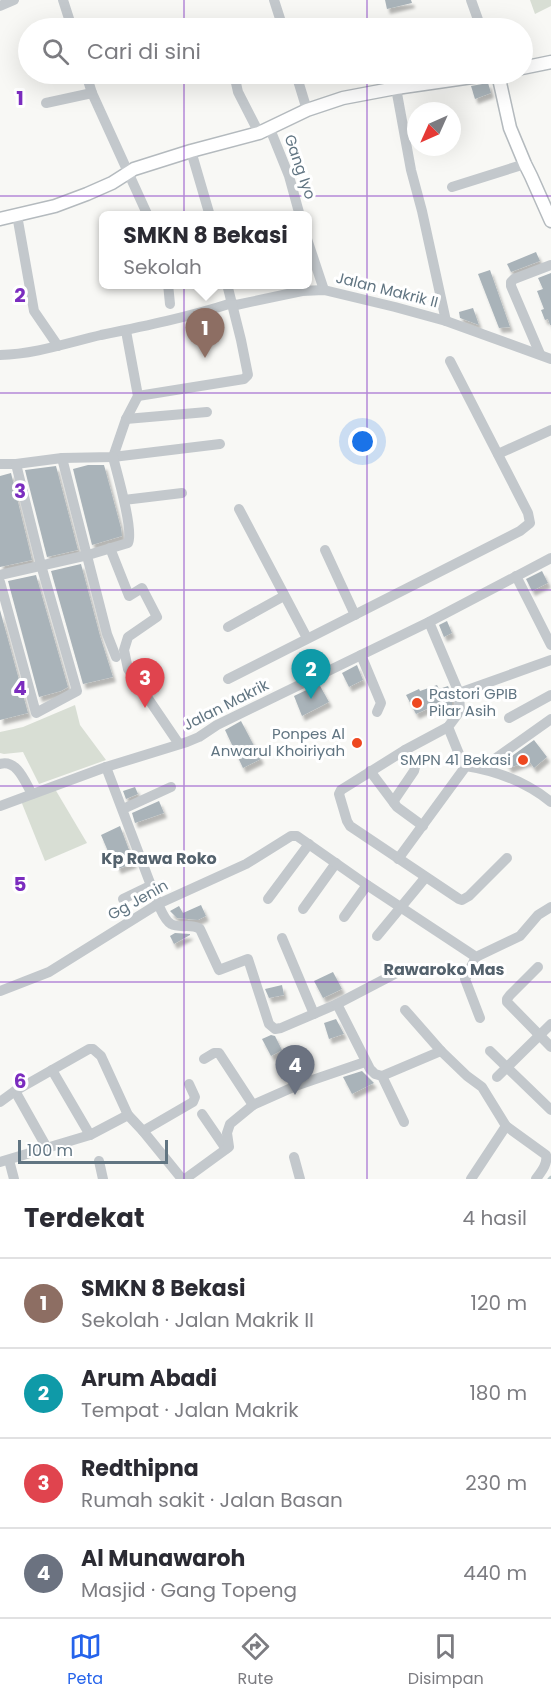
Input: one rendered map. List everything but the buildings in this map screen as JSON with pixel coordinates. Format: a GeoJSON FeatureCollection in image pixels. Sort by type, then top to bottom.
{"type":"FeatureCollection","features":[{"type":"Feature","properties":{"kind":"main road"},"geometry":{"type":"LineString","coordinates":[[533,66],[551,62]]}},
{"type":"Feature","properties":{"kind":"main road"},"geometry":{"type":"LineString","coordinates":[[0,219],[55,206],[101,189],[134,169],[265,131],[308,110],[343,98],[424,84]]}},
{"type":"Feature","properties":{"kind":"main road"},"geometry":{"type":"LineString","coordinates":[[498,84],[510,128],[549,213]]}},
{"type":"Feature","properties":{"kind":"street"},"geometry":{"type":"LineString","coordinates":[[0,6],[14,0]]}},
{"type":"Feature","properties":{"kind":"street"},"geometry":{"type":"LineString","coordinates":[[64,0],[69,18]]}},
{"type":"Feature","properties":{"kind":"street"},"geometry":{"type":"LineString","coordinates":[[274,0],[280,18]]}},
{"type":"Feature","properties":{"kind":"street"},"geometry":{"type":"LineString","coordinates":[[471,0],[477,18]]}},
{"type":"Feature","properties":{"kind":"street"},"geometry":{"type":"LineString","coordinates":[[89,84],[146,211]]}},
{"type":"Feature","properties":{"kind":"street","name":"Gang Iyo"},"geometry":{"type":"LineString","coordinates":[[236,84],[238,92],[265,131],[289,176],[299,211]]}},
{"type":"Feature","properties":{"kind":"street"},"geometry":{"type":"LineString","coordinates":[[299,84],[308,110]]}},
{"type":"Feature","properties":{"kind":"street"},"geometry":{"type":"LineString","coordinates":[[396,88],[411,170],[446,321]]}},
{"type":"Feature","properties":{"kind":"street"},"geometry":{"type":"LineString","coordinates":[[46,103],[92,93]]}},
{"type":"Feature","properties":{"kind":"street"},"geometry":{"type":"LineString","coordinates":[[191,151],[209,211]]}},
{"type":"Feature","properties":{"kind":"street"},"geometry":{"type":"LineString","coordinates":[[452,187],[525,164]]}},
{"type":"Feature","properties":{"kind":"street"},"geometry":{"type":"LineString","coordinates":[[17,215],[34,311],[58,346]]}},
{"type":"Feature","properties":{"kind":"street"},"geometry":{"type":"LineString","coordinates":[[312,254],[324,290]]}},
{"type":"Feature","properties":{"kind":"street"},"geometry":{"type":"LineString","coordinates":[[546,356],[511,286],[514,279],[551,265]]}},
{"type":"Feature","properties":{"kind":"street"},"geometry":{"type":"LineString","coordinates":[[168,289],[170,304]]}},
{"type":"Feature","properties":{"kind":"street"},"geometry":{"type":"LineString","coordinates":[[138,396],[247,377],[249,372],[228,289]]}},
{"type":"Feature","properties":{"kind":"street","name":"Jalan Makrik II"},"geometry":{"type":"LineString","coordinates":[[0,355],[19,354],[126,331],[194,315],[232,303],[236,305],[302,291],[324,290],[446,321],[546,356]]}},
{"type":"Feature","properties":{"kind":"street"},"geometry":{"type":"LineString","coordinates":[[0,575],[88,555],[128,543],[130,537],[124,501],[113,457],[126,419],[138,396],[126,331]]}},
{"type":"Feature","properties":{"kind":"street"},"geometry":{"type":"LineString","coordinates":[[228,679],[526,528],[530,523],[498,454],[450,361]]}},
{"type":"Feature","properties":{"kind":"street"},"geometry":{"type":"LineString","coordinates":[[126,419],[207,412]]}},
{"type":"Feature","properties":{"kind":"street"},"geometry":{"type":"LineString","coordinates":[[498,454],[551,430]]}},
{"type":"Feature","properties":{"kind":"street"},"geometry":{"type":"LineString","coordinates":[[0,464],[62,458],[113,457],[220,444]]}},
{"type":"Feature","properties":{"kind":"street"},"geometry":{"type":"LineString","coordinates":[[62,458],[107,634],[116,657]]}},
{"type":"Feature","properties":{"kind":"street"},"geometry":{"type":"LineString","coordinates":[[0,582],[36,713],[77,691],[41,565],[16,464]]}},
{"type":"Feature","properties":{"kind":"street"},"geometry":{"type":"LineString","coordinates":[[124,501],[182,493]]}},
{"type":"Feature","properties":{"kind":"street"},"geometry":{"type":"LineString","coordinates":[[239,509],[307,638]]}},
{"type":"Feature","properties":{"kind":"street"},"geometry":{"type":"LineString","coordinates":[[110,548],[129,596],[142,588],[157,617],[128,637],[124,650],[128,669],[179,744]]}},
{"type":"Feature","properties":{"kind":"street"},"geometry":{"type":"LineString","coordinates":[[325,550],[355,615]]}},
{"type":"Feature","properties":{"kind":"street","name":"Jalan Makrik"},"geometry":{"type":"LineString","coordinates":[[0,806],[106,766],[199,737],[217,725],[429,622],[551,558]]}},
{"type":"Feature","properties":{"kind":"street"},"geometry":{"type":"LineString","coordinates":[[516,576],[551,645]]}},
{"type":"Feature","properties":{"kind":"street"},"geometry":{"type":"LineString","coordinates":[[228,627],[284,596]]}},
{"type":"Feature","properties":{"kind":"street"},"geometry":{"type":"LineString","coordinates":[[429,622],[459,693],[460,711],[448,727],[405,750],[341,790],[339,794],[346,821],[425,878],[462,900],[469,896],[507,858]]}},
{"type":"Feature","properties":{"kind":"street"},"geometry":{"type":"LineString","coordinates":[[361,655],[381,703],[377,712]]}},
{"type":"Feature","properties":{"kind":"street"},"geometry":{"type":"LineString","coordinates":[[459,693],[551,660]]}},
{"type":"Feature","properties":{"kind":"street"},"geometry":{"type":"LineString","coordinates":[[509,718],[551,695]]}},
{"type":"Feature","properties":{"kind":"street"},"geometry":{"type":"LineString","coordinates":[[482,768],[551,719]]}},
{"type":"Feature","properties":{"kind":"street"},"geometry":{"type":"LineString","coordinates":[[448,727],[466,766]]}},
{"type":"Feature","properties":{"kind":"street"},"geometry":{"type":"LineString","coordinates":[[394,804],[414,771],[415,766],[405,750]]}},
{"type":"Feature","properties":{"kind":"street"},"geometry":{"type":"LineString","coordinates":[[0,764],[14,766],[32,794]]}},
{"type":"Feature","properties":{"kind":"street"},"geometry":{"type":"LineString","coordinates":[[106,766],[158,904],[168,922],[172,925],[195,926],[200,929],[219,970],[248,958],[269,1024],[275,1029],[338,1004],[406,968]]}},
{"type":"Feature","properties":{"kind":"street"},"geometry":{"type":"LineString","coordinates":[[466,766],[503,774],[539,792],[551,802]]}},
{"type":"Feature","properties":{"kind":"street"},"geometry":{"type":"LineString","coordinates":[[398,859],[466,766]]}},
{"type":"Feature","properties":{"kind":"street"},"geometry":{"type":"LineString","coordinates":[[370,771],[394,804],[423,826]]}},
{"type":"Feature","properties":{"kind":"street"},"geometry":{"type":"LineString","coordinates":[[123,808],[171,787]]}},
{"type":"Feature","properties":{"kind":"street","name":"Gg Jenin"},"geometry":{"type":"LineString","coordinates":[[0,991],[49,972],[158,904],[246,864],[291,836],[297,836],[309,844]]}},
{"type":"Feature","properties":{"kind":"street"},"geometry":{"type":"LineString","coordinates":[[268,899],[309,844],[476,957]]}},
{"type":"Feature","properties":{"kind":"street"},"geometry":{"type":"LineString","coordinates":[[303,909],[336,863]]}},
{"type":"Feature","properties":{"kind":"street"},"geometry":{"type":"LineString","coordinates":[[377,936],[425,878]]}},
{"type":"Feature","properties":{"kind":"street"},"geometry":{"type":"LineString","coordinates":[[123,899],[152,885]]}},
{"type":"Feature","properties":{"kind":"street"},"geometry":{"type":"LineString","coordinates":[[344,917],[368,885]]}},
{"type":"Feature","properties":{"kind":"street"},"geometry":{"type":"LineString","coordinates":[[480,1018],[465,979],[476,957],[520,936],[538,915],[551,907]]}},
{"type":"Feature","properties":{"kind":"street"},"geometry":{"type":"LineString","coordinates":[[282,938],[314,1014]]}},
{"type":"Feature","properties":{"kind":"street"},"geometry":{"type":"LineString","coordinates":[[538,967],[510,995],[507,1002],[551,1047]]}},
{"type":"Feature","properties":{"kind":"street"},"geometry":{"type":"LineString","coordinates":[[338,1004],[365,1062],[375,1074],[382,1076],[441,1051]]}},
{"type":"Feature","properties":{"kind":"street"},"geometry":{"type":"LineString","coordinates":[[405,1010],[441,1051],[482,1087],[506,1126],[546,1155],[545,1165],[536,1179]]}},
{"type":"Feature","properties":{"kind":"street"},"geometry":{"type":"LineString","coordinates":[[497,1077],[551,1024]]}},
{"type":"Feature","properties":{"kind":"street"},"geometry":{"type":"LineString","coordinates":[[0,1102],[89,1049],[96,1051],[101,1056],[128,1115],[184,1179],[226,1149],[230,1144],[227,1133],[230,1124],[253,1105],[298,1085],[365,1062]]}},
{"type":"Feature","properties":{"kind":"street"},"geometry":{"type":"LineString","coordinates":[[490,1052],[551,1110]]}},
{"type":"Feature","properties":{"kind":"street"},"geometry":{"type":"LineString","coordinates":[[204,1059],[214,1053],[219,1053],[253,1105]]}},
{"type":"Feature","properties":{"kind":"street"},"geometry":{"type":"LineString","coordinates":[[52,1070],[90,1135]]}},
{"type":"Feature","properties":{"kind":"street"},"geometry":{"type":"LineString","coordinates":[[382,1076],[404,1122]]}},
{"type":"Feature","properties":{"kind":"street"},"geometry":{"type":"LineString","coordinates":[[143,1131],[193,1102],[195,1097],[189,1084]]}},
{"type":"Feature","properties":{"kind":"street"},"geometry":{"type":"LineString","coordinates":[[15,1091],[47,1148]]}},
{"type":"Feature","properties":{"kind":"street"},"geometry":{"type":"LineString","coordinates":[[202,1114],[226,1149]]}},
{"type":"Feature","properties":{"kind":"street"},"geometry":{"type":"LineString","coordinates":[[14,1179],[4,1161],[90,1135],[128,1115]]}},
{"type":"Feature","properties":{"kind":"street"},"geometry":{"type":"LineString","coordinates":[[471,1179],[506,1126]]}},
{"type":"Feature","properties":{"kind":"street"},"geometry":{"type":"LineString","coordinates":[[294,1157],[300,1179]]}},
{"type":"Feature","properties":{"kind":"street"},"geometry":{"type":"LineString","coordinates":[[99,1161],[103,1179]]}},
{"type":"Feature","properties":{"kind":"shaded area"},"geometry":{"type":"Polygon","coordinates":[[[530,0],[551,0],[551,6],[535,14],[530,0]]]}},
{"type":"Feature","properties":{"kind":"shaded area"},"geometry":{"type":"Polygon","coordinates":[[[75,705],[80,725],[106,760],[39,784],[23,752],[0,753],[0,732],[23,727],[75,705]]]}},
{"type":"Feature","properties":{"kind":"shaded area"},"geometry":{"type":"Polygon","coordinates":[[[55,789],[87,843],[45,861],[21,801],[55,789]]]}},
{"type":"Feature","properties":{"kind":"place","name":"SMKN 8 Bekasi"},"geometry":{"type":"Point","coordinates":[205,358]}},
{"type":"Feature","properties":{"kind":"place","name":"Arum Abadi"},"geometry":{"type":"Point","coordinates":[311,699]}},
{"type":"Feature","properties":{"kind":"place","name":"Pastori GPIB Pilar Asih"},"geometry":{"type":"Point","coordinates":[417,703]}},
{"type":"Feature","properties":{"kind":"place","name":"Redthipna"},"geometry":{"type":"Point","coordinates":[145,708]}},
{"type":"Feature","properties":{"kind":"place","name":"Ponpes Al Anwarul Khoiriyah"},"geometry":{"type":"Point","coordinates":[357,743]}},
{"type":"Feature","properties":{"kind":"place","name":"SMPN 41 Bekasi"},"geometry":{"type":"Point","coordinates":[523,760]}},
{"type":"Feature","properties":{"kind":"place","name":"Al Munawaroh"},"geometry":{"type":"Point","coordinates":[295,1095]}},
{"type":"Feature","properties":{"kind":"district","name":"Kp Rawa Roko"},"geometry":{"type":"Point","coordinates":[159,858]}},
{"type":"Feature","properties":{"kind":"district","name":"Rawaroko Mas"},"geometry":{"type":"Point","coordinates":[444,969]}}]}
